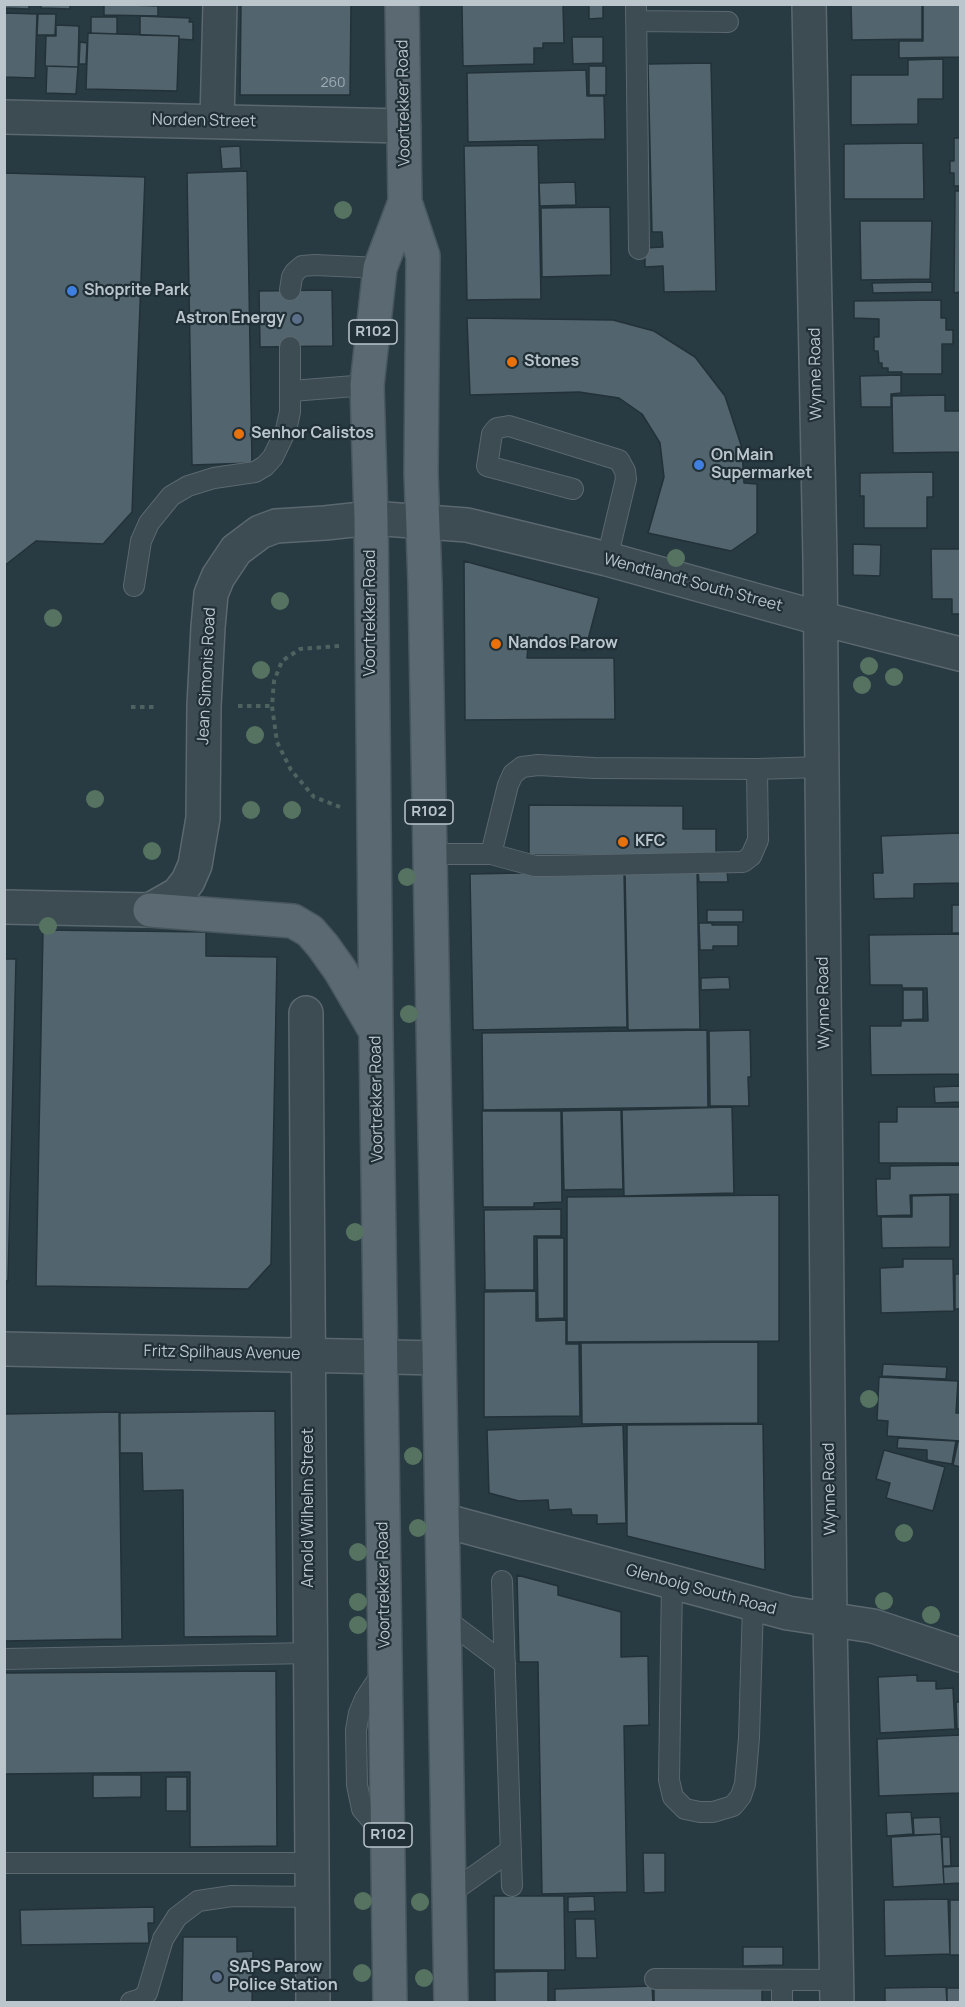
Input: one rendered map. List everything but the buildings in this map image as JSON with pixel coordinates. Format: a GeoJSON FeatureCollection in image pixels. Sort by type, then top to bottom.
{"type":"FeatureCollection","features":[{"type":"Feature","properties":{"kind":"main road","name":"Voortrekker Road"},"geometry":{"type":"LineString","coordinates":[[402,4],[405,202],[423,256],[421,473],[424,521],[451,2002]]}},
{"type":"Feature","properties":{"kind":"main road","name":"Voortrekker Road"},"geometry":{"type":"LineString","coordinates":[[390,2002],[371,518],[367,385],[380,268],[405,202]]}},
{"type":"Feature","properties":{"kind":"main road"},"geometry":{"type":"LineString","coordinates":[[150,910],[293,921],[310,931],[323,946],[376,1032]]}},
{"type":"Feature","properties":{"kind":"street"},"geometry":{"type":"LineString","coordinates":[[217,121],[220,4]]}},
{"type":"Feature","properties":{"kind":"street","name":"Wynne Road"},"geometry":{"type":"LineString","coordinates":[[809,4],[837,1991]]}},
{"type":"Feature","properties":{"kind":"street","name":"Norden Street"},"geometry":{"type":"LineString","coordinates":[[4,117],[404,126]]}},
{"type":"Feature","properties":{"kind":"street","name":"Jean Simonis Road"},"geometry":{"type":"LineString","coordinates":[[150,910],[178,894],[189,881],[195,865],[203,818],[208,627],[212,594],[218,577],[236,550],[260,532],[276,526],[325,524],[371,518],[424,521]]}},
{"type":"Feature","properties":{"kind":"street","name":"Wendtlandt South Street"},"geometry":{"type":"LineString","coordinates":[[424,521],[467,525],[607,559],[819,618],[960,654]]}},
{"type":"Feature","properties":{"kind":"street"},"geometry":{"type":"LineString","coordinates":[[4,907],[150,910]]}},
{"type":"Feature","properties":{"kind":"street","name":"Arnold Wilhelm Street"},"geometry":{"type":"LineString","coordinates":[[306,1013],[313,2002]]}},
{"type":"Feature","properties":{"kind":"street","name":"Fritz Spilhaus Avenue"},"geometry":{"type":"LineString","coordinates":[[4,1349],[439,1358]]}},
{"type":"Feature","properties":{"kind":"street","name":"Glenboig South Road"},"geometry":{"type":"LineString","coordinates":[[442,1520],[788,1613],[873,1626],[960,1655]]}},
{"type":"Feature","properties":{"kind":"lane"},"geometry":{"type":"LineString","coordinates":[[639,249],[636,13],[728,22]]}},
{"type":"Feature","properties":{"kind":"lane"},"geometry":{"type":"LineString","coordinates":[[290,290],[292,277],[302,266],[315,264],[380,268]]}},
{"type":"Feature","properties":{"kind":"lane"},"geometry":{"type":"LineString","coordinates":[[134,586],[141,541],[149,523],[171,496],[188,486],[214,478],[255,472],[273,457],[286,430],[290,412],[292,391],[290,347]]}},
{"type":"Feature","properties":{"kind":"lane"},"geometry":{"type":"LineString","coordinates":[[292,391],[367,385]]}},
{"type":"Feature","properties":{"kind":"lane"},"geometry":{"type":"LineString","coordinates":[[573,489],[487,466],[492,435],[497,428],[509,426],[619,460],[626,478],[607,559]]}},
{"type":"Feature","properties":{"kind":"lane"},"geometry":{"type":"LineString","coordinates":[[491,854],[508,785],[513,774],[522,767],[538,765],[594,768],[821,767]]}},
{"type":"Feature","properties":{"kind":"lane"},"geometry":{"type":"LineString","coordinates":[[429,854],[491,854],[535,866],[743,862],[751,856],[758,840],[757,769]]}},
{"type":"Feature","properties":{"kind":"lane"},"geometry":{"type":"LineString","coordinates":[[502,1581],[512,1886]]}},
{"type":"Feature","properties":{"kind":"lane"},"geometry":{"type":"LineString","coordinates":[[672,1582],[669,1780],[673,1797],[685,1809],[713,1812],[733,1806],[743,1790],[749,1737],[753,1604]]}},
{"type":"Feature","properties":{"kind":"lane"},"geometry":{"type":"LineString","coordinates":[[444,1618],[505,1664]]}},
{"type":"Feature","properties":{"kind":"lane"},"geometry":{"type":"LineString","coordinates":[[4,1659],[310,1653]]}},
{"type":"Feature","properties":{"kind":"lane"},"geometry":{"type":"LineString","coordinates":[[449,1894],[511,1850]]}},
{"type":"Feature","properties":{"kind":"lane"},"geometry":{"type":"LineString","coordinates":[[4,1863],[312,1863]]}},
{"type":"Feature","properties":{"kind":"lane"},"geometry":{"type":"LineString","coordinates":[[131,2002],[147,1994],[155,1960],[164,1939],[177,1917],[198,1901],[232,1896],[312,1897]]}},
{"type":"Feature","properties":{"kind":"lane"},"geometry":{"type":"LineString","coordinates":[[655,1979],[782,1980],[837,1991]]}},
{"type":"Feature","properties":{"kind":"lane"},"geometry":{"type":"LineString","coordinates":[[782,1980],[782,2002]]}},
{"type":"Feature","properties":{"kind":"path"},"geometry":{"type":"LineString","coordinates":[[340,646],[300,649],[282,662],[274,681],[272,706],[277,742],[291,770],[314,797],[343,808]]}},
{"type":"Feature","properties":{"kind":"path"},"geometry":{"type":"LineString","coordinates":[[238,706],[272,706]]}},
{"type":"Feature","properties":{"kind":"path"},"geometry":{"type":"LineString","coordinates":[[131,707],[157,707]]}},
{"type":"Feature","properties":{"kind":"place","name":"Shoprite Park"},"geometry":{"type":"Point","coordinates":[72,291]}},
{"type":"Feature","properties":{"kind":"place","name":"Astron Energy"},"geometry":{"type":"Point","coordinates":[297,319]}},
{"type":"Feature","properties":{"kind":"place","name":"Stones"},"geometry":{"type":"Point","coordinates":[512,362]}},
{"type":"Feature","properties":{"kind":"place","name":"Senhor Calistos"},"geometry":{"type":"Point","coordinates":[239,434]}},
{"type":"Feature","properties":{"kind":"place","name":"On Main Supermarket"},"geometry":{"type":"Point","coordinates":[699,465]}},
{"type":"Feature","properties":{"kind":"place","name":"Nandos Parow"},"geometry":{"type":"Point","coordinates":[496,644]}},
{"type":"Feature","properties":{"kind":"place","name":"KFC"},"geometry":{"type":"Point","coordinates":[623,842]}},
{"type":"Feature","properties":{"kind":"place","name":"SAPS Parow Police Station"},"geometry":{"type":"Point","coordinates":[217,1977]}}]}
